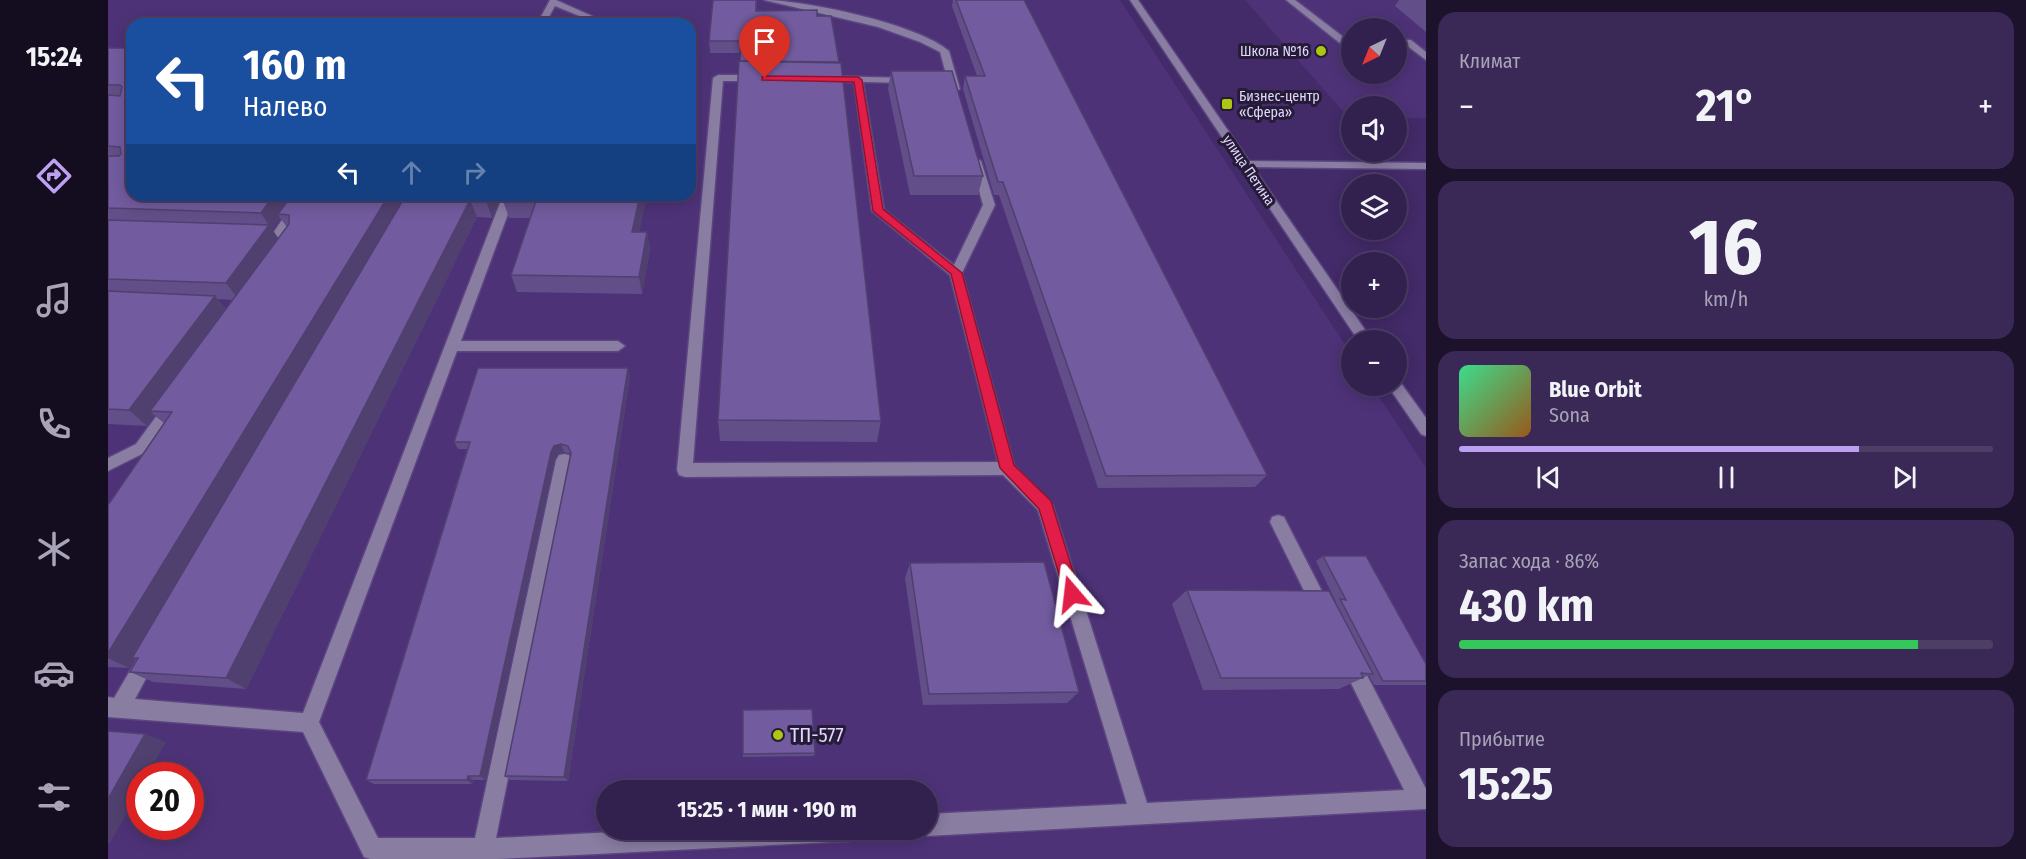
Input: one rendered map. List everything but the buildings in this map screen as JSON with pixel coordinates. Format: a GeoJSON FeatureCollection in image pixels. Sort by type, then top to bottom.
{"type":"FeatureCollection","features":[{"type":"Feature","properties":{"kind":"street"},"geometry":{"type":"LineString","coordinates":[[768,0],[878,25],[923,39],[944,51],[947,80],[959,103]]}},
{"type":"Feature","properties":{"kind":"street","name":"улица Петина"},"geometry":{"type":"LineString","coordinates":[[1134,0],[1358,330]]}},
{"type":"Feature","properties":{"kind":"street"},"geometry":{"type":"LineString","coordinates":[[1290,0],[1341,40]]}},
{"type":"Feature","properties":{"kind":"street"},"geometry":{"type":"LineString","coordinates":[[544,18],[553,2],[592,18]]}},
{"type":"Feature","properties":{"kind":"street"},"geometry":{"type":"LineString","coordinates":[[1407,42],[1426,57]]}},
{"type":"Feature","properties":{"kind":"street"},"geometry":{"type":"LineString","coordinates":[[776,79],[718,78],[685,470],[1007,468]]}},
{"type":"Feature","properties":{"kind":"street"},"geometry":{"type":"LineString","coordinates":[[811,79],[917,80]]}},
{"type":"Feature","properties":{"kind":"street"},"geometry":{"type":"LineString","coordinates":[[858,80],[878,211],[956,273],[1007,468],[1045,506],[1140,814]]}},
{"type":"Feature","properties":{"kind":"street"},"geometry":{"type":"LineString","coordinates":[[956,273],[989,205],[973,148]]}},
{"type":"Feature","properties":{"kind":"street"},"geometry":{"type":"LineString","coordinates":[[1244,164],[1426,166]]}},
{"type":"Feature","properties":{"kind":"street"},"geometry":{"type":"LineString","coordinates":[[294,237],[271,236],[300,201]]}},
{"type":"Feature","properties":{"kind":"street"},"geometry":{"type":"LineString","coordinates":[[507,201],[309,723],[370,854],[657,840]]}},
{"type":"Feature","properties":{"kind":"street"},"geometry":{"type":"LineString","coordinates":[[452,346],[618,346]]}},
{"type":"Feature","properties":{"kind":"street"},"geometry":{"type":"LineString","coordinates":[[108,465],[141,448],[182,392]]}},
{"type":"Feature","properties":{"kind":"street"},"geometry":{"type":"LineString","coordinates":[[1402,396],[1426,430]]}},
{"type":"Feature","properties":{"kind":"street"},"geometry":{"type":"LineString","coordinates":[[483,849],[564,460]]}},
{"type":"Feature","properties":{"kind":"street"},"geometry":{"type":"LineString","coordinates":[[1278,522],[1327,618]]}},
{"type":"Feature","properties":{"kind":"street"},"geometry":{"type":"LineString","coordinates":[[155,646],[114,707],[309,723]]}},
{"type":"Feature","properties":{"kind":"street"},"geometry":{"type":"LineString","coordinates":[[938,824],[1423,799],[1343,651]]}},
{"type":"Feature","properties":{"kind":"shaded area"},"geometry":{"type":"Polygon","coordinates":[[[108,0],[1120,0],[1341,339],[1341,396],[1379,396],[1426,468],[1426,859],[108,859],[108,0]]]}},
{"type":"Feature","properties":{"kind":"shaded area","name":"Школа №16"},"geometry":{"type":"Polygon","coordinates":[[[1245,0],[1426,0],[1426,118],[1407,118],[1407,96],[1341,96],[1341,109],[1245,0]]]}},
{"type":"Feature","properties":{"kind":"place","name":"Школа №16"},"geometry":{"type":"Point","coordinates":[1321,51]}},
{"type":"Feature","properties":{"kind":"place","name":"Бизнес-центр «Сфера»"},"geometry":{"type":"Point","coordinates":[1227,104]}},
{"type":"Feature","properties":{"kind":"place","name":"ТП-577"},"geometry":{"type":"Point","coordinates":[778,735]}},
{"type":"Feature","properties":{"kind":"route"},"geometry":{"type":"LineString","coordinates":[[765,78],[858,80],[878,211],[956,273],[1007,468],[1045,506],[1072,594]]}}]}
